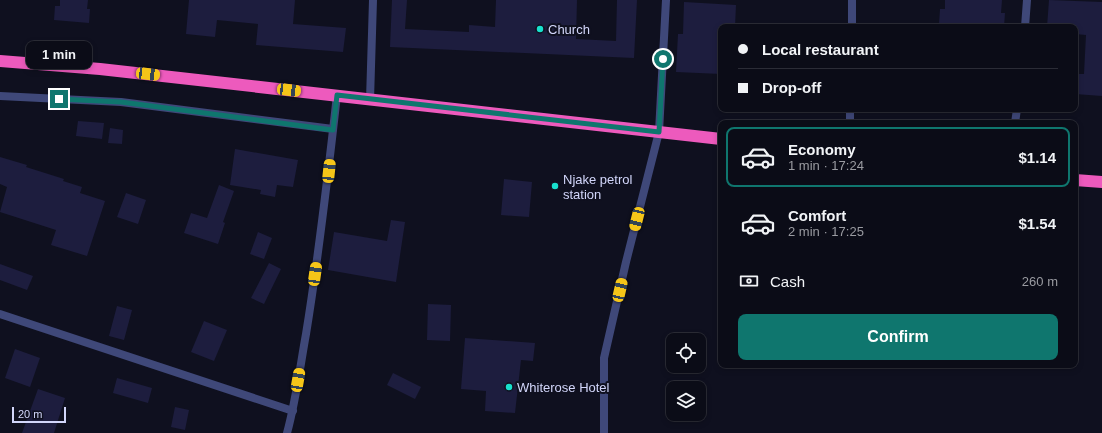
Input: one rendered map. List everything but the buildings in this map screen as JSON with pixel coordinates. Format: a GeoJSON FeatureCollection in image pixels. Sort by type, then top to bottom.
{"type":"FeatureCollection","features":[{"type":"Feature","properties":{"kind":"highway"},"geometry":{"type":"LineString","coordinates":[[0,61],[100,69],[718,138]]}},
{"type":"Feature","properties":{"kind":"highway"},"geometry":{"type":"LineString","coordinates":[[1078,180],[1102,182]]}},
{"type":"Feature","properties":{"kind":"street"},"geometry":{"type":"LineString","coordinates":[[370,100],[373,0]]}},
{"type":"Feature","properties":{"kind":"street"},"geometry":{"type":"LineString","coordinates":[[604,433],[604,358],[626,262],[659,132],[666,0]]}},
{"type":"Feature","properties":{"kind":"street"},"geometry":{"type":"LineString","coordinates":[[852,0],[852,24]]}},
{"type":"Feature","properties":{"kind":"street"},"geometry":{"type":"LineString","coordinates":[[1025,24],[1027,0]]}},
{"type":"Feature","properties":{"kind":"street"},"geometry":{"type":"LineString","coordinates":[[288,433],[293,411],[324,214],[337,95]]}},
{"type":"Feature","properties":{"kind":"street"},"geometry":{"type":"LineString","coordinates":[[0,96],[121,102],[333,130]]}},
{"type":"Feature","properties":{"kind":"street"},"geometry":{"type":"LineString","coordinates":[[0,314],[293,411]]}},
{"type":"Feature","properties":{"kind":"place","name":"Church"},"geometry":{"type":"Point","coordinates":[540,29]}},
{"type":"Feature","properties":{"kind":"place","name":"Njake petrol station"},"geometry":{"type":"Point","coordinates":[555,186]}},
{"type":"Feature","properties":{"kind":"place","name":"Whiterose Hotel"},"geometry":{"type":"Point","coordinates":[509,387]}},
{"type":"Feature","properties":{"kind":"route"},"geometry":{"type":"LineString","coordinates":[[59,99],[121,102],[237,116],[333,130],[337,95],[370,100],[659,132],[663,59]]}}]}
